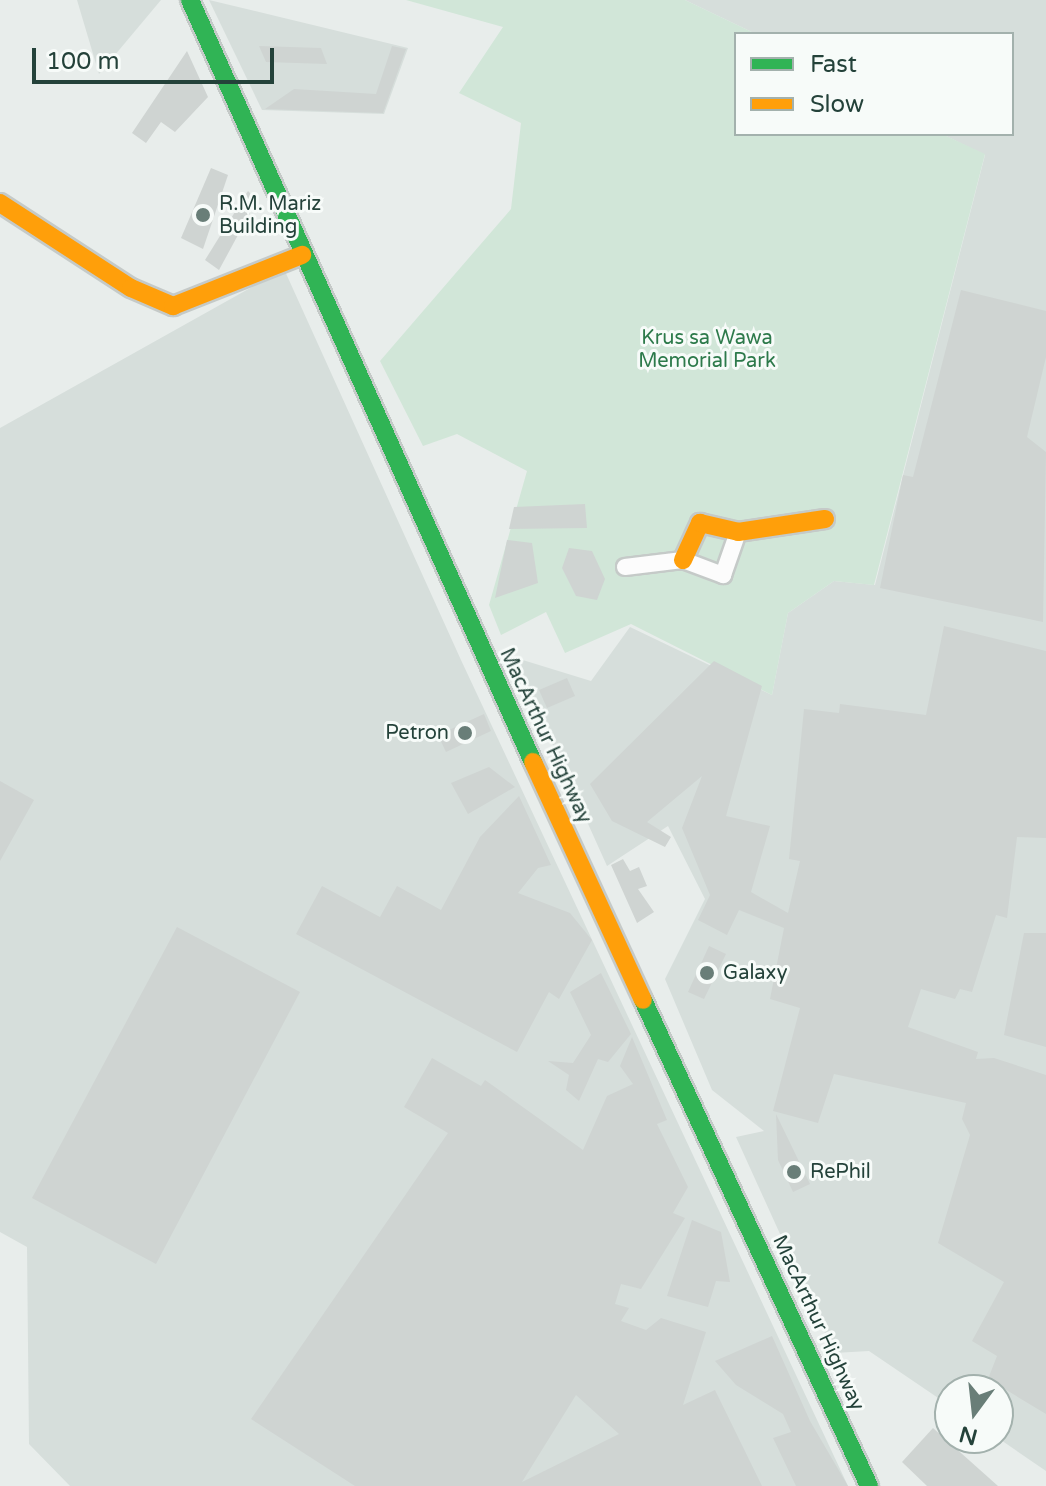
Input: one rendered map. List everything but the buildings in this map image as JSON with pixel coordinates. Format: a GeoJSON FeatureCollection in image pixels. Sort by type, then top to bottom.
{"type":"FeatureCollection","features":[{"type":"Feature","properties":{"kind":"main road","name":"MacArthur Highway"},"geometry":{"type":"LineString","coordinates":[[190,0],[302,255],[869,1486]]}},
{"type":"Feature","properties":{"kind":"main road"},"geometry":{"type":"LineString","coordinates":[[0,203],[131,288],[173,306],[302,255]]}},
{"type":"Feature","properties":{"kind":"main road"},"geometry":{"type":"LineString","coordinates":[[683,560],[700,523],[738,532],[825,519]]}},
{"type":"Feature","properties":{"kind":"street"},"geometry":{"type":"LineString","coordinates":[[625,567],[683,560],[723,575],[738,532]]}},
{"type":"Feature","properties":{"kind":"shaded area"},"geometry":{"type":"Polygon","coordinates":[[[77,0],[161,0],[99,74],[77,0]]]}},
{"type":"Feature","properties":{"kind":"shaded area"},"geometry":{"type":"Polygon","coordinates":[[[209,0],[408,48],[384,114],[262,110],[209,0]]]}},
{"type":"Feature","properties":{"kind":"shaded area"},"geometry":{"type":"Polygon","coordinates":[[[685,0],[1046,0],[1046,1471],[1014,1449],[1014,1374],[934,1374],[934,1395],[869,1351],[834,1353],[736,1137],[764,1131],[712,1090],[665,979],[705,899],[668,826],[607,866],[513,657],[591,681],[630,627],[772,695],[788,613],[834,581],[875,585],[985,155],[946,136],[1014,136],[1014,32],[752,32],[685,0]]]}},
{"type":"Feature","properties":{"kind":"shaded area"},"geometry":{"type":"Polygon","coordinates":[[[284,269],[461,660],[848,1486],[70,1486],[29,1444],[27,1247],[0,1232],[0,428],[284,269]]]}},
{"type":"Feature","properties":{"kind":"green space","name":"Krus sa Wawa Memorial Park"},"geometry":{"type":"Polygon","coordinates":[[[406,0],[685,0],[752,32],[734,32],[734,136],[946,136],[985,154],[874,585],[834,581],[788,613],[772,695],[631,624],[565,653],[546,612],[501,635],[489,605],[527,471],[457,434],[423,446],[380,361],[511,209],[521,123],[459,93],[503,27],[406,0]]]}},
{"type":"Feature","properties":{"kind":"traffic: fast"},"geometry":{"type":"LineString","coordinates":[[190,0],[533,762]]}},
{"type":"Feature","properties":{"kind":"traffic: fast"},"geometry":{"type":"LineString","coordinates":[[643,1000],[869,1486]]}},
{"type":"Feature","properties":{"kind":"traffic: slow"},"geometry":{"type":"LineString","coordinates":[[0,203],[131,288],[173,306],[302,255]]}},
{"type":"Feature","properties":{"kind":"traffic: slow"},"geometry":{"type":"LineString","coordinates":[[683,560],[700,523],[738,532],[825,519]]}},
{"type":"Feature","properties":{"kind":"traffic: slow"},"geometry":{"type":"LineString","coordinates":[[533,762],[643,1000]]}},
{"type":"Feature","properties":{"kind":"place","name":"R.M. Mariz Building"},"geometry":{"type":"Point","coordinates":[203,215]}},
{"type":"Feature","properties":{"kind":"place","name":"Petron"},"geometry":{"type":"Point","coordinates":[465,733]}},
{"type":"Feature","properties":{"kind":"place","name":"Galaxy"},"geometry":{"type":"Point","coordinates":[707,973]}},
{"type":"Feature","properties":{"kind":"place","name":"RePhil"},"geometry":{"type":"Point","coordinates":[794,1172]}}]}
